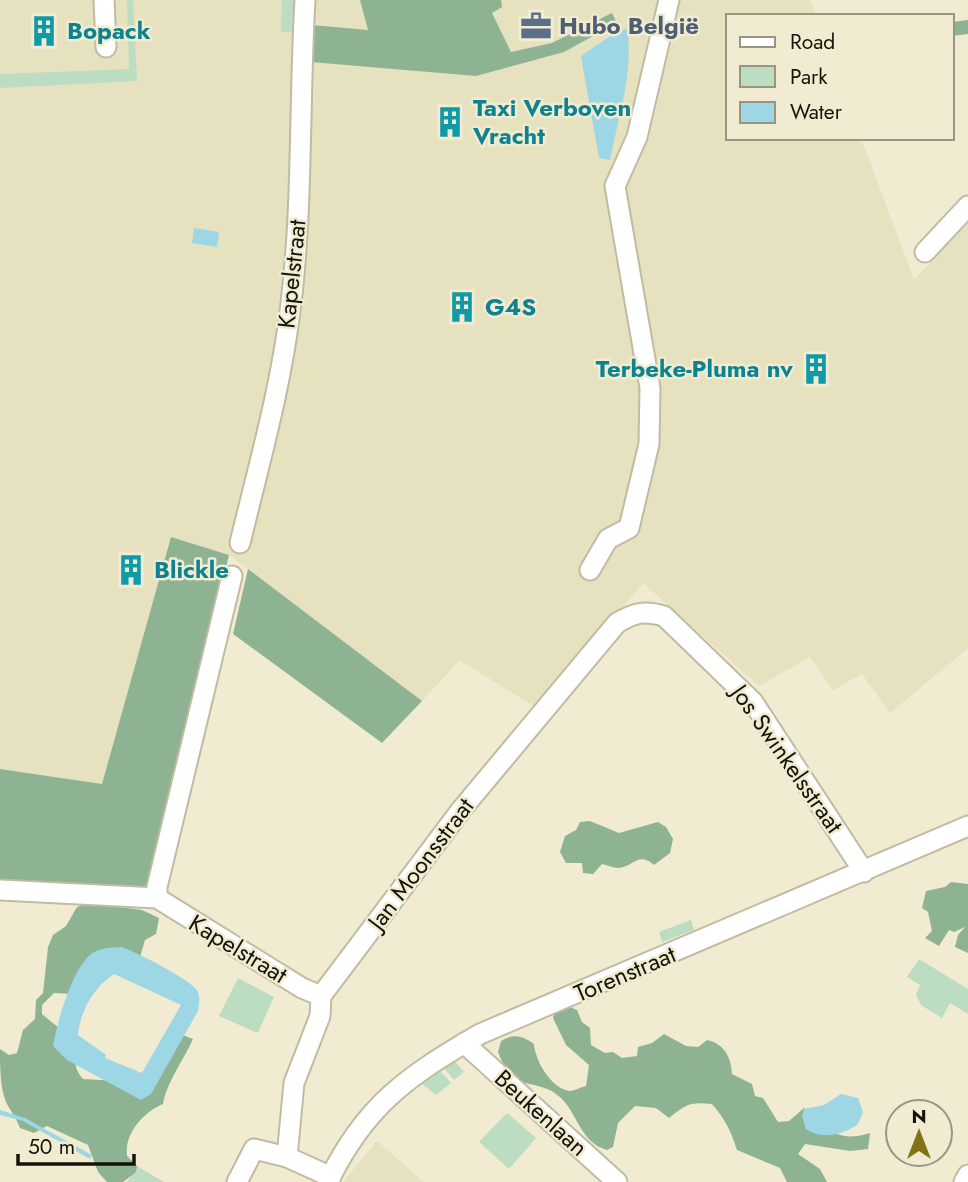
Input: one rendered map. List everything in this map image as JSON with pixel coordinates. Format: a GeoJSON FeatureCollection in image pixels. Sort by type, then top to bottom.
{"type":"FeatureCollection","features":[{"type":"Feature","properties":{"kind":"street"},"geometry":{"type":"LineString","coordinates":[[104,0],[106,47]]}},
{"type":"Feature","properties":{"kind":"street","name":"Kapelstraat"},"geometry":{"type":"LineString","coordinates":[[240,543],[281,367],[291,305],[298,239],[306,0]]}},
{"type":"Feature","properties":{"kind":"street"},"geometry":{"type":"LineString","coordinates":[[590,570],[608,539],[629,528],[649,444],[650,388],[615,186],[637,136],[669,0]]}},
{"type":"Feature","properties":{"kind":"street"},"geometry":{"type":"LineString","coordinates":[[925,252],[968,206]]}},
{"type":"Feature","properties":{"kind":"street"},"geometry":{"type":"LineString","coordinates":[[158,898],[157,887],[232,576]]}},
{"type":"Feature","properties":{"kind":"street","name":"Jos Swinkelsstraat"},"geometry":{"type":"LineString","coordinates":[[634,613],[648,611],[664,616],[753,702],[864,872]]}},
{"type":"Feature","properties":{"kind":"street","name":"Jan Moonsstraat"},"geometry":{"type":"LineString","coordinates":[[287,1157],[294,1083],[320,1016],[321,996],[489,774],[617,624],[634,613]]}},
{"type":"Feature","properties":{"kind":"street","name":"Torenstraat"},"geometry":{"type":"LineString","coordinates":[[329,1179],[353,1134],[376,1108],[408,1079],[464,1044],[968,826]]}},
{"type":"Feature","properties":{"kind":"street","name":"Kapelstraat"},"geometry":{"type":"LineString","coordinates":[[0,890],[158,898],[302,988],[321,996]]}},
{"type":"Feature","properties":{"kind":"street","name":"Beukenlaan"},"geometry":{"type":"LineString","coordinates":[[464,1044],[617,1182]]}},
{"type":"Feature","properties":{"kind":"street"},"geometry":{"type":"LineString","coordinates":[[237,1182],[254,1149],[287,1157],[329,1179]]}},
{"type":"Feature","properties":{"kind":"street"},"geometry":{"type":"LineString","coordinates":[[964,1182],[968,1175]]}},
{"type":"Feature","properties":{"kind":"shaded area"},"geometry":{"type":"Polygon","coordinates":[[[0,0],[810,0],[815,14],[726,14],[726,140],[862,140],[914,280],[968,222],[968,648],[890,713],[862,674],[833,690],[810,657],[759,686],[643,583],[538,709],[460,660],[422,701],[229,555],[171,537],[102,784],[0,769],[0,0]]]}},
{"type":"Feature","properties":{"kind":"shaded area"},"geometry":{"type":"Polygon","coordinates":[[[377,1141],[424,1182],[343,1182],[377,1141]]]}},
{"type":"Feature","properties":{"kind":"green space"},"geometry":{"type":"Polygon","coordinates":[[[127,0],[133,0],[137,81],[0,88],[0,74],[129,69],[127,0]]]}},
{"type":"Feature","properties":{"kind":"green space"},"geometry":{"type":"Polygon","coordinates":[[[282,0],[295,0],[294,32],[281,32],[282,0]]]}},
{"type":"Feature","properties":{"kind":"green space"},"geometry":{"type":"Polygon","coordinates":[[[360,0],[501,0],[502,7],[492,13],[511,52],[552,43],[612,13],[617,23],[564,52],[476,76],[311,62],[311,25],[368,30],[360,0]]]}},
{"type":"Feature","properties":{"kind":"green space"},"geometry":{"type":"Polygon","coordinates":[[[968,20],[968,34],[954,36],[954,22],[968,20]]]}},
{"type":"Feature","properties":{"kind":"green space"},"geometry":{"type":"Polygon","coordinates":[[[171,537],[229,555],[147,893],[0,882],[0,769],[102,784],[171,537]]]}},
{"type":"Feature","properties":{"kind":"green space"},"geometry":{"type":"Polygon","coordinates":[[[248,569],[422,701],[382,743],[233,634],[248,569]]]}},
{"type":"Feature","properties":{"kind":"green space"},"geometry":{"type":"Polygon","coordinates":[[[590,821],[619,833],[658,822],[666,827],[673,839],[670,853],[654,865],[644,859],[618,868],[602,864],[593,874],[583,873],[582,863],[566,863],[560,852],[565,836],[576,830],[580,822],[590,821]]]}},
{"type":"Feature","properties":{"kind":"green space"},"geometry":{"type":"Polygon","coordinates":[[[951,882],[968,884],[968,953],[955,947],[958,935],[965,927],[954,932],[949,930],[939,946],[925,938],[932,931],[928,912],[922,908],[926,891],[945,887],[951,882]]]}},
{"type":"Feature","properties":{"kind":"green space"},"geometry":{"type":"Polygon","coordinates":[[[89,903],[142,910],[159,918],[156,934],[145,940],[138,964],[116,964],[72,994],[54,993],[42,1005],[42,1014],[61,1030],[70,1042],[76,1066],[83,1079],[118,1081],[131,1086],[180,1034],[193,1039],[171,1080],[163,1104],[142,1118],[132,1132],[127,1156],[137,1166],[136,1172],[123,1182],[107,1182],[98,1172],[88,1145],[47,1126],[34,1133],[20,1128],[6,1102],[1,1083],[0,1049],[9,1055],[17,1053],[23,1030],[35,1019],[36,1000],[43,993],[48,947],[53,935],[66,926],[77,907],[89,903]]]}},
{"type":"Feature","properties":{"kind":"green space"},"geometry":{"type":"Polygon","coordinates":[[[691,920],[694,930],[662,942],[659,932],[691,920]]]}},
{"type":"Feature","properties":{"kind":"green space"},"geometry":{"type":"Polygon","coordinates":[[[919,959],[968,989],[968,1014],[950,1003],[942,1018],[921,1005],[916,995],[920,985],[907,977],[919,959]]]}},
{"type":"Feature","properties":{"kind":"green space"},"geometry":{"type":"Polygon","coordinates":[[[238,978],[274,997],[258,1033],[219,1016],[238,978]]]}},
{"type":"Feature","properties":{"kind":"green space"},"geometry":{"type":"Polygon","coordinates":[[[565,1005],[577,1010],[582,1022],[590,1028],[591,1045],[622,1058],[637,1056],[638,1047],[652,1043],[664,1034],[686,1046],[698,1047],[707,1040],[718,1044],[726,1052],[732,1074],[752,1084],[755,1096],[763,1098],[778,1122],[789,1121],[804,1108],[840,1135],[858,1136],[870,1133],[868,1149],[850,1151],[805,1144],[798,1154],[820,1169],[827,1182],[787,1182],[780,1168],[737,1150],[727,1126],[712,1104],[698,1103],[684,1107],[669,1118],[656,1108],[635,1106],[618,1123],[613,1147],[607,1150],[598,1146],[585,1135],[561,1098],[552,1091],[512,1075],[498,1052],[501,1041],[514,1036],[522,1037],[534,1044],[537,1058],[545,1073],[556,1085],[570,1091],[586,1086],[589,1065],[566,1045],[553,1018],[556,1008],[565,1005]]]}},
{"type":"Feature","properties":{"kind":"green space"},"geometry":{"type":"Polygon","coordinates":[[[454,1060],[464,1072],[454,1080],[444,1068],[454,1060]]]}},
{"type":"Feature","properties":{"kind":"green space"},"geometry":{"type":"Polygon","coordinates":[[[440,1071],[451,1083],[436,1095],[422,1084],[440,1071]]]}},
{"type":"Feature","properties":{"kind":"green space"},"geometry":{"type":"Polygon","coordinates":[[[507,1113],[536,1138],[509,1169],[479,1142],[507,1113]]]}},
{"type":"Feature","properties":{"kind":"green space"},"geometry":{"type":"Polygon","coordinates":[[[137,1166],[164,1182],[127,1182],[137,1166]]]}},
{"type":"Feature","properties":{"kind":"water"},"geometry":{"type":"Polygon","coordinates":[[[627,29],[627,78],[610,160],[599,158],[581,56],[615,33],[627,29]]]}},
{"type":"Feature","properties":{"kind":"water"},"geometry":{"type":"Polygon","coordinates":[[[194,228],[219,232],[217,247],[192,243],[194,228]]]}},
{"type":"Feature","properties":{"kind":"water"},"geometry":{"type":"Polygon","coordinates":[[[122,947],[183,978],[196,989],[199,997],[198,1011],[151,1094],[141,1100],[67,1060],[53,1046],[62,1009],[79,969],[94,952],[104,948],[122,947]],[[114,974],[89,1000],[78,1035],[106,1055],[105,1058],[142,1073],[181,1005],[114,974]]]}},
{"type":"Feature","properties":{"kind":"water"},"geometry":{"type":"Polygon","coordinates":[[[841,1094],[858,1098],[863,1112],[858,1124],[832,1135],[818,1134],[806,1129],[802,1116],[804,1109],[824,1105],[841,1094]]]}},
{"type":"Feature","properties":{"kind":"water"},"geometry":{"type":"Polygon","coordinates":[[[0,1110],[25,1118],[92,1155],[90,1159],[23,1121],[0,1115],[0,1110]]]}},
{"type":"Feature","properties":{"kind":"place","name":"Hubo België"},"geometry":{"type":"Point","coordinates":[536,26]}},
{"type":"Feature","properties":{"kind":"place","name":"Bopack"},"geometry":{"type":"Point","coordinates":[44,31]}},
{"type":"Feature","properties":{"kind":"place","name":"Taxi Verboven Vracht"},"geometry":{"type":"Point","coordinates":[450,122]}},
{"type":"Feature","properties":{"kind":"place","name":"G4S"},"geometry":{"type":"Point","coordinates":[462,307]}},
{"type":"Feature","properties":{"kind":"place","name":"Terbeke-Pluma nv"},"geometry":{"type":"Point","coordinates":[816,369]}},
{"type":"Feature","properties":{"kind":"place","name":"Blickle"},"geometry":{"type":"Point","coordinates":[131,570]}}]}
